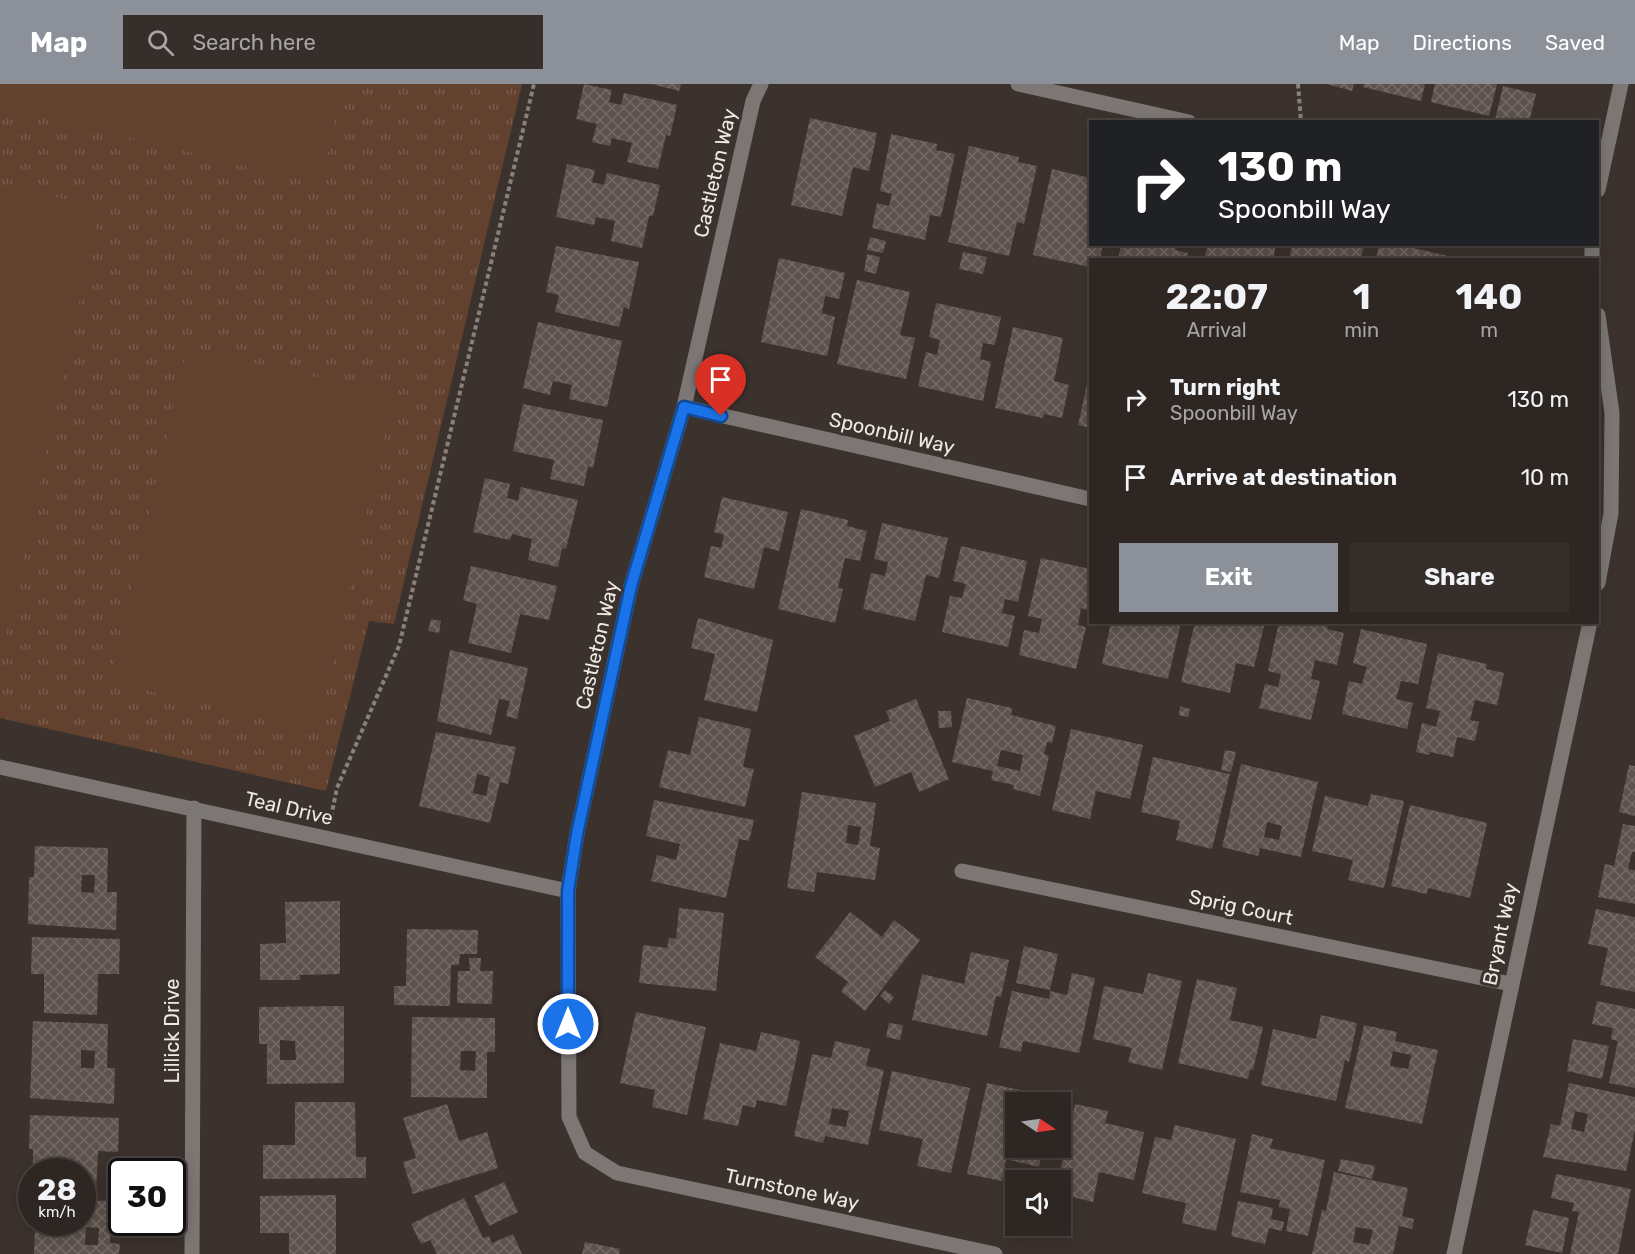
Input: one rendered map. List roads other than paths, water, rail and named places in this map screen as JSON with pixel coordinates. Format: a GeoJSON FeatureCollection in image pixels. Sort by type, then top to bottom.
{"type":"FeatureCollection","features":[{"type":"Feature","properties":{"kind":"street","name":"Castleton Way"},"geometry":{"type":"LineString","coordinates":[[585,1153],[569,1117],[568,891],[577,834],[631,586],[684,407],[753,101],[761,84]]}},
{"type":"Feature","properties":{"kind":"street"},"geometry":{"type":"LineString","coordinates":[[1018,84],[1180,120]]}},
{"type":"Feature","properties":{"kind":"street"},"geometry":{"type":"LineString","coordinates":[[1599,185],[1621,84]]}},
{"type":"Feature","properties":{"kind":"street"},"geometry":{"type":"LineString","coordinates":[[1599,322],[1612,413],[1611,513],[1599,578]]}},
{"type":"Feature","properties":{"kind":"street","name":"Spoonbill Way"},"geometry":{"type":"LineString","coordinates":[[684,407],[1089,499]]}},
{"type":"Feature","properties":{"kind":"street","name":"Bryant Way"},"geometry":{"type":"LineString","coordinates":[[1454,1254],[1590,624]]}},
{"type":"Feature","properties":{"kind":"street","name":"Teal Drive"},"geometry":{"type":"LineString","coordinates":[[0,767],[568,891]]}},
{"type":"Feature","properties":{"kind":"street","name":"Lillick Drive"},"geometry":{"type":"LineString","coordinates":[[192,1254],[194,808]]}},
{"type":"Feature","properties":{"kind":"street","name":"Sprig Court"},"geometry":{"type":"LineString","coordinates":[[962,871],[1511,984]]}},
{"type":"Feature","properties":{"kind":"street","name":"Turnstone Way"},"geometry":{"type":"LineString","coordinates":[[585,1153],[618,1173],[995,1254]]}}]}
